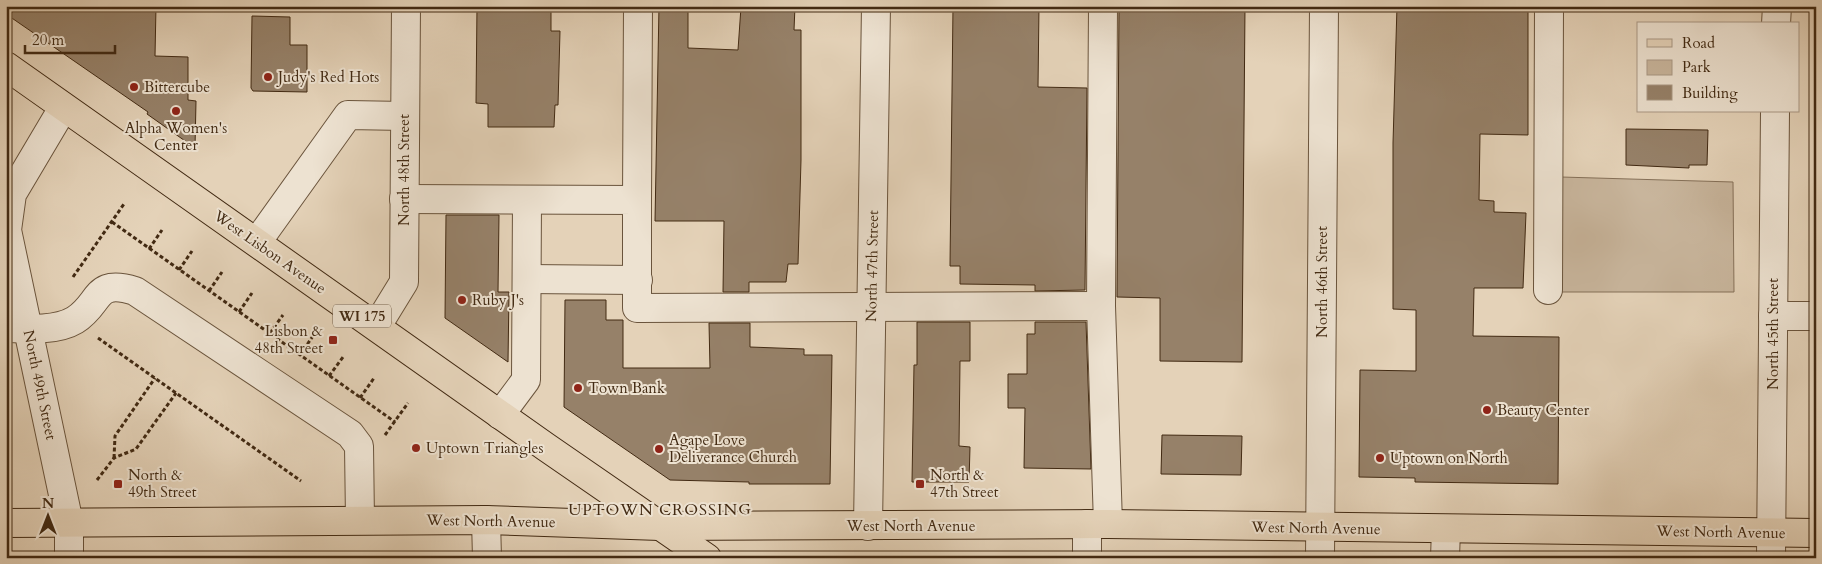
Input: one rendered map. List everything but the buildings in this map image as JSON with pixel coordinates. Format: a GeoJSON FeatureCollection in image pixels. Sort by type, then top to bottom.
{"type":"FeatureCollection","features":[{"type":"Feature","properties":{"kind":"main road","name":"West Lisbon Avenue"},"geometry":{"type":"LineString","coordinates":[[6,66],[63,108],[377,326],[500,415],[707,558]]}},
{"type":"Feature","properties":{"kind":"main road","name":"West North Avenue"},"geometry":{"type":"LineString","coordinates":[[6,523],[486,520],[660,526],[1098,524],[1319,528],[1622,529],[1771,546],[1816,533]]}},
{"type":"Feature","properties":{"kind":"street","name":"North 48th Street"},"geometry":{"type":"LineString","coordinates":[[377,326],[404,282],[406,6]]}},
{"type":"Feature","properties":{"kind":"street"},"geometry":{"type":"LineString","coordinates":[[638,6],[637,308],[1101,306]]}},
{"type":"Feature","properties":{"kind":"street","name":"North 47th Street"},"geometry":{"type":"LineString","coordinates":[[868,526],[876,6]]}},
{"type":"Feature","properties":{"kind":"street"},"geometry":{"type":"LineString","coordinates":[[1087,558],[1098,524],[1103,6]]}},
{"type":"Feature","properties":{"kind":"street","name":"North 46th Street"},"geometry":{"type":"LineString","coordinates":[[1320,558],[1324,6]]}},
{"type":"Feature","properties":{"kind":"street"},"geometry":{"type":"LineString","coordinates":[[1548,290],[1549,6]]}},
{"type":"Feature","properties":{"kind":"street"},"geometry":{"type":"LineString","coordinates":[[1776,22],[1777,6]]}},
{"type":"Feature","properties":{"kind":"street","name":"North 49th Street"},"geometry":{"type":"LineString","coordinates":[[63,108],[12,194],[7,230],[17,329],[69,523],[69,558]]}},
{"type":"Feature","properties":{"kind":"street","name":"North 45th Street"},"geometry":{"type":"LineString","coordinates":[[1771,546],[1776,112]]}},
{"type":"Feature","properties":{"kind":"street"},"geometry":{"type":"LineString","coordinates":[[257,242],[348,115],[405,116]]}},
{"type":"Feature","properties":{"kind":"street"},"geometry":{"type":"LineString","coordinates":[[404,200],[637,200]]}},
{"type":"Feature","properties":{"kind":"street"},"geometry":{"type":"LineString","coordinates":[[500,415],[526,380],[527,200]]}},
{"type":"Feature","properties":{"kind":"street"},"geometry":{"type":"LineString","coordinates":[[527,279],[638,280]]}},
{"type":"Feature","properties":{"kind":"street"},"geometry":{"type":"LineString","coordinates":[[17,329],[52,326],[75,320],[97,295],[107,288],[122,287],[135,291],[350,434],[359,446],[360,520]]}},
{"type":"Feature","properties":{"kind":"street"},"geometry":{"type":"LineString","coordinates":[[1773,316],[1816,316]]}},
{"type":"Feature","properties":{"kind":"street"},"geometry":{"type":"LineString","coordinates":[[486,520],[487,558]]}},
{"type":"Feature","properties":{"kind":"street"},"geometry":{"type":"LineString","coordinates":[[1445,558],[1446,529]]}},
{"type":"Feature","properties":{"kind":"path"},"geometry":{"type":"LineString","coordinates":[[67,284],[124,204]]}},
{"type":"Feature","properties":{"kind":"path"},"geometry":{"type":"LineString","coordinates":[[112,222],[394,422]]}},
{"type":"Feature","properties":{"kind":"path"},"geometry":{"type":"LineString","coordinates":[[149,249],[162,230]]}},
{"type":"Feature","properties":{"kind":"path"},"geometry":{"type":"LineString","coordinates":[[179,270],[192,251]]}},
{"type":"Feature","properties":{"kind":"path"},"geometry":{"type":"LineString","coordinates":[[209,291],[222,272]]}},
{"type":"Feature","properties":{"kind":"path"},"geometry":{"type":"LineString","coordinates":[[239,312],[252,293]]}},
{"type":"Feature","properties":{"kind":"path"},"geometry":{"type":"LineString","coordinates":[[270,333],[283,315]]}},
{"type":"Feature","properties":{"kind":"path"},"geometry":{"type":"LineString","coordinates":[[90,333],[301,482]]}},
{"type":"Feature","properties":{"kind":"path"},"geometry":{"type":"LineString","coordinates":[[300,355],[313,336]]}},
{"type":"Feature","properties":{"kind":"path"},"geometry":{"type":"LineString","coordinates":[[329,376],[343,357]]}},
{"type":"Feature","properties":{"kind":"path"},"geometry":{"type":"LineString","coordinates":[[114,458],[114,436],[155,378]]}},
{"type":"Feature","properties":{"kind":"path"},"geometry":{"type":"LineString","coordinates":[[360,398],[374,378]]}},
{"type":"Feature","properties":{"kind":"path"},"geometry":{"type":"LineString","coordinates":[[97,480],[114,458],[136,448],[176,393]]}},
{"type":"Feature","properties":{"kind":"green space"},"geometry":{"type":"Polygon","coordinates":[[[1561,177],[1733,182],[1734,292],[1561,292],[1561,177]]]}},
{"type":"Feature","properties":{"kind":"place","name":"Judy's Red Hots"},"geometry":{"type":"Point","coordinates":[268,77]}},
{"type":"Feature","properties":{"kind":"place","name":"Bittercube"},"geometry":{"type":"Point","coordinates":[134,87]}},
{"type":"Feature","properties":{"kind":"place","name":"Alpha Women's Center"},"geometry":{"type":"Point","coordinates":[176,111]}},
{"type":"Feature","properties":{"kind":"place","name":"Ruby J's"},"geometry":{"type":"Point","coordinates":[462,300]}},
{"type":"Feature","properties":{"kind":"place","name":"Lisbon & 48th Street"},"geometry":{"type":"Point","coordinates":[333,340]}},
{"type":"Feature","properties":{"kind":"place","name":"Town Bank"},"geometry":{"type":"Point","coordinates":[578,388]}},
{"type":"Feature","properties":{"kind":"place","name":"Beauty Center"},"geometry":{"type":"Point","coordinates":[1487,410]}},
{"type":"Feature","properties":{"kind":"place","name":"Uptown Triangles"},"geometry":{"type":"Point","coordinates":[416,448]}},
{"type":"Feature","properties":{"kind":"place","name":"Agape Love Deliverance Church"},"geometry":{"type":"Point","coordinates":[659,449]}},
{"type":"Feature","properties":{"kind":"place","name":"Uptown on North"},"geometry":{"type":"Point","coordinates":[1380,458]}},
{"type":"Feature","properties":{"kind":"place","name":"North & 49th Street"},"geometry":{"type":"Point","coordinates":[118,484]}},
{"type":"Feature","properties":{"kind":"place","name":"North & 47th Street"},"geometry":{"type":"Point","coordinates":[920,484]}},
{"type":"Feature","properties":{"kind":"district","name":"UPTOWN CROSSING"},"geometry":{"type":"Point","coordinates":[660,509]}}]}
